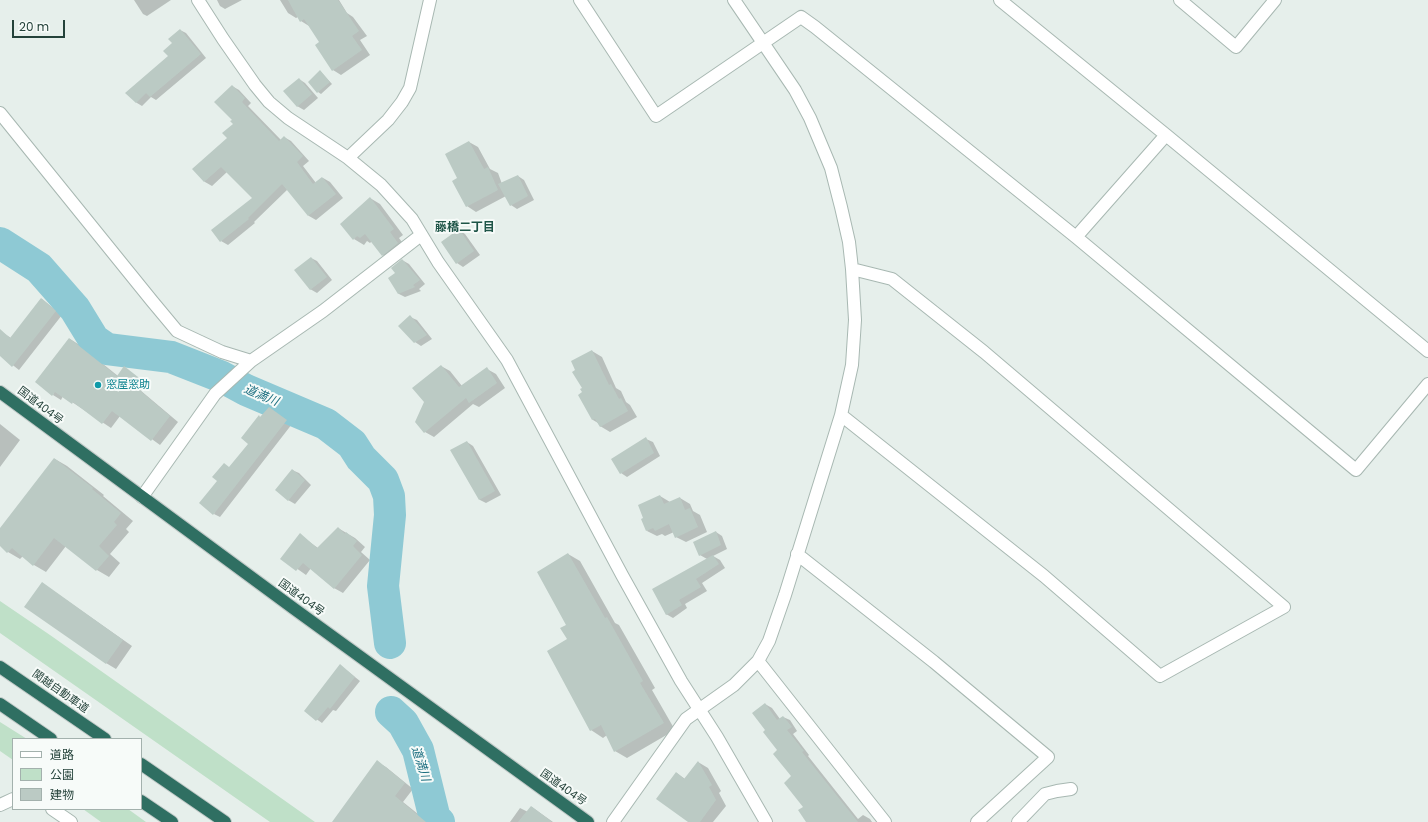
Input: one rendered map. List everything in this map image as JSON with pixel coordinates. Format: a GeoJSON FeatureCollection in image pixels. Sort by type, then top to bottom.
{"type":"FeatureCollection","features":[{"type":"Feature","properties":{"kind":"highway","name":"国道404号"},"geometry":{"type":"LineString","coordinates":[[0,392],[293,608],[588,822]]}},
{"type":"Feature","properties":{"kind":"highway","name":"関越自動車道"},"geometry":{"type":"LineString","coordinates":[[0,667],[104,738]]}},
{"type":"Feature","properties":{"kind":"highway"},"geometry":{"type":"LineString","coordinates":[[0,704],[50,738]]}},
{"type":"Feature","properties":{"kind":"highway"},"geometry":{"type":"LineString","coordinates":[[142,765],[225,822]]}},
{"type":"Feature","properties":{"kind":"highway"},"geometry":{"type":"LineString","coordinates":[[142,802],[172,822]]}},
{"type":"Feature","properties":{"kind":"street"},"geometry":{"type":"LineString","coordinates":[[198,0],[255,85],[270,102],[288,118],[348,158],[381,185],[412,219],[438,262],[506,360],[680,681],[699,709],[766,822]]}},
{"type":"Feature","properties":{"kind":"street"},"geometry":{"type":"LineString","coordinates":[[348,158],[388,120],[402,102],[410,88],[423,37],[430,0]]}},
{"type":"Feature","properties":{"kind":"street"},"geometry":{"type":"LineString","coordinates":[[580,0],[656,116],[801,17],[1076,237],[1356,470],[1428,384]]}},
{"type":"Feature","properties":{"kind":"street"},"geometry":{"type":"LineString","coordinates":[[613,822],[686,719],[734,685],[758,661],[769,641],[841,415],[852,365],[854,320],[852,269],[849,242],[831,168],[810,118],[795,90],[734,0]]}},
{"type":"Feature","properties":{"kind":"street"},"geometry":{"type":"LineString","coordinates":[[1000,0],[1428,351]]}},
{"type":"Feature","properties":{"kind":"street"},"geometry":{"type":"LineString","coordinates":[[1180,0],[1236,47],[1275,0]]}},
{"type":"Feature","properties":{"kind":"street"},"geometry":{"type":"LineString","coordinates":[[0,113],[177,331],[222,352],[252,360]]}},
{"type":"Feature","properties":{"kind":"street"},"geometry":{"type":"LineString","coordinates":[[1076,237],[1166,135]]}},
{"type":"Feature","properties":{"kind":"street"},"geometry":{"type":"LineString","coordinates":[[142,497],[215,394],[252,360],[323,311],[421,235]]}},
{"type":"Feature","properties":{"kind":"street"},"geometry":{"type":"LineString","coordinates":[[841,415],[1044,576],[1160,676],[1284,606],[984,352],[892,279],[852,269]]}},
{"type":"Feature","properties":{"kind":"street"},"geometry":{"type":"LineString","coordinates":[[797,554],[934,662],[1048,757],[977,822]]}},
{"type":"Feature","properties":{"kind":"street"},"geometry":{"type":"LineString","coordinates":[[758,661],[885,822]]}},
{"type":"Feature","properties":{"kind":"street"},"geometry":{"type":"LineString","coordinates":[[1018,822],[1045,794],[1071,789]]}},
{"type":"Feature","properties":{"kind":"street"},"geometry":{"type":"LineString","coordinates":[[0,806],[12,800]]}},
{"type":"Feature","properties":{"kind":"street"},"geometry":{"type":"LineString","coordinates":[[53,810],[71,822]]}},
{"type":"Feature","properties":{"kind":"green space"},"geometry":{"type":"Polygon","coordinates":[[[0,601],[315,822],[270,822],[0,633],[0,601]]]}},
{"type":"Feature","properties":{"kind":"green space"},"geometry":{"type":"Polygon","coordinates":[[[0,722],[25,738],[12,738],[12,759],[0,751],[0,722]]]}},
{"type":"Feature","properties":{"kind":"green space"},"geometry":{"type":"Polygon","coordinates":[[[84,810],[129,810],[146,822],[101,822],[84,810]]]}},
{"type":"Feature","properties":{"kind":"building"},"geometry":{"type":"Polygon","coordinates":[[[288,0],[338,0],[359,31],[352,36],[362,50],[332,71],[315,45],[319,42],[304,19],[300,22],[288,0]]]}},
{"type":"Feature","properties":{"kind":"building"},"geometry":{"type":"Polygon","coordinates":[[[180,29],[201,54],[150,97],[146,93],[136,103],[125,93],[168,56],[163,51],[172,43],[168,39],[180,29]]]}},
{"type":"Feature","properties":{"kind":"building"},"geometry":{"type":"Polygon","coordinates":[[[320,70],[330,82],[317,93],[308,82],[320,70]]]}},
{"type":"Feature","properties":{"kind":"building"},"geometry":{"type":"Polygon","coordinates":[[[299,78],[312,94],[297,107],[283,91],[299,78]]]}},
{"type":"Feature","properties":{"kind":"building"},"geometry":{"type":"Polygon","coordinates":[[[232,85],[245,98],[242,102],[279,141],[284,136],[303,156],[297,162],[313,184],[322,177],[336,194],[308,216],[282,184],[248,218],[249,219],[220,242],[211,230],[252,198],[221,167],[204,182],[192,169],[227,138],[222,133],[233,124],[230,121],[232,120],[214,102],[232,85]]]}},
{"type":"Feature","properties":{"kind":"building"},"geometry":{"type":"Polygon","coordinates":[[[469,141],[484,169],[488,167],[498,190],[466,207],[452,181],[457,178],[445,154],[469,141]]]}},
{"type":"Feature","properties":{"kind":"building"},"geometry":{"type":"Polygon","coordinates":[[[518,175],[528,196],[510,206],[498,184],[518,175]]]}},
{"type":"Feature","properties":{"kind":"building"},"geometry":{"type":"Polygon","coordinates":[[[370,197],[394,229],[390,232],[398,243],[382,256],[365,234],[360,238],[357,236],[353,240],[340,224],[370,197]]]}},
{"type":"Feature","properties":{"kind":"building"},"geometry":{"type":"Polygon","coordinates":[[[459,229],[474,251],[456,264],[441,242],[459,229]]]}},
{"type":"Feature","properties":{"kind":"building"},"geometry":{"type":"Polygon","coordinates":[[[311,257],[327,277],[310,290],[294,270],[311,257]]]}},
{"type":"Feature","properties":{"kind":"building"},"geometry":{"type":"Polygon","coordinates":[[[402,259],[420,280],[413,285],[415,287],[398,294],[388,278],[395,273],[391,268],[402,259]]]}},
{"type":"Feature","properties":{"kind":"building"},"geometry":{"type":"Polygon","coordinates":[[[41,298],[56,311],[12,367],[0,356],[0,329],[10,338],[41,298]]]}},
{"type":"Feature","properties":{"kind":"building"},"geometry":{"type":"Polygon","coordinates":[[[410,315],[427,335],[414,343],[398,326],[410,315]]]}},
{"type":"Feature","properties":{"kind":"building"},"geometry":{"type":"Polygon","coordinates":[[[69,338],[117,376],[124,366],[138,377],[132,384],[170,416],[151,441],[112,411],[102,424],[73,402],[72,404],[55,392],[52,396],[35,382],[69,338]]]}},
{"type":"Feature","properties":{"kind":"building"},"geometry":{"type":"Polygon","coordinates":[[[592,350],[609,385],[611,384],[619,399],[621,398],[628,411],[600,427],[595,419],[592,420],[578,395],[582,392],[580,389],[582,388],[572,372],[575,370],[571,361],[592,350]]]}},
{"type":"Feature","properties":{"kind":"building"},"geometry":{"type":"Polygon","coordinates":[[[441,365],[459,387],[487,367],[497,383],[469,403],[466,398],[424,433],[415,422],[424,402],[412,388],[441,365]]]}},
{"type":"Feature","properties":{"kind":"building"},"geometry":{"type":"Polygon","coordinates":[[[269,407],[287,420],[213,515],[199,503],[217,481],[212,477],[224,463],[229,467],[248,444],[241,438],[259,415],[260,417],[269,407]]]}},
{"type":"Feature","properties":{"kind":"building"},"geometry":{"type":"Polygon","coordinates":[[[646,437],[654,453],[620,474],[611,459],[646,437]]]}},
{"type":"Feature","properties":{"kind":"building"},"geometry":{"type":"Polygon","coordinates":[[[467,441],[495,491],[479,500],[450,450],[467,441]]]}},
{"type":"Feature","properties":{"kind":"building"},"geometry":{"type":"Polygon","coordinates":[[[54,458],[93,488],[92,489],[121,513],[114,522],[117,525],[99,546],[109,556],[96,571],[54,538],[33,566],[12,548],[7,553],[0,546],[0,528],[54,458]]]}},
{"type":"Feature","properties":{"kind":"building"},"geometry":{"type":"Polygon","coordinates":[[[292,469],[305,480],[288,501],[275,490],[292,469]]]}},
{"type":"Feature","properties":{"kind":"building"},"geometry":{"type":"Polygon","coordinates":[[[660,495],[664,504],[680,497],[685,510],[690,508],[698,527],[675,538],[669,524],[655,531],[653,528],[646,531],[641,519],[643,518],[638,505],[660,495]]]}},
{"type":"Feature","properties":{"kind":"building"},"geometry":{"type":"Polygon","coordinates":[[[338,527],[345,534],[346,532],[357,541],[353,546],[362,555],[334,589],[303,563],[296,571],[280,559],[300,533],[317,548],[338,527]]]}},
{"type":"Feature","properties":{"kind":"building"},"geometry":{"type":"Polygon","coordinates":[[[716,531],[721,545],[699,556],[693,542],[716,531]]]}},
{"type":"Feature","properties":{"kind":"building"},"geometry":{"type":"Polygon","coordinates":[[[568,553],[605,618],[607,617],[643,681],[640,683],[664,723],[614,752],[601,725],[590,731],[547,651],[567,639],[560,628],[566,625],[537,572],[568,553]]]}},
{"type":"Feature","properties":{"kind":"building"},"geometry":{"type":"Polygon","coordinates":[[[713,555],[719,564],[696,579],[701,587],[679,600],[682,605],[666,615],[652,589],[713,555]]]}},
{"type":"Feature","properties":{"kind":"building"},"geometry":{"type":"Polygon","coordinates":[[[42,582],[123,640],[106,664],[24,607],[42,582]]]}},
{"type":"Feature","properties":{"kind":"building"},"geometry":{"type":"Polygon","coordinates":[[[340,664],[355,677],[330,709],[328,707],[316,721],[304,711],[340,664]]]}},
{"type":"Feature","properties":{"kind":"building"},"geometry":{"type":"Polygon","coordinates":[[[765,703],[777,720],[783,716],[792,727],[787,730],[804,751],[802,752],[858,822],[806,822],[798,810],[803,807],[784,783],[791,776],[773,754],[777,750],[763,732],[765,730],[752,713],[765,703]]]}},
{"type":"Feature","properties":{"kind":"building"},"geometry":{"type":"Polygon","coordinates":[[[377,760],[405,783],[395,796],[426,822],[332,822],[377,760]]]}},
{"type":"Feature","properties":{"kind":"building"},"geometry":{"type":"Polygon","coordinates":[[[698,761],[712,785],[709,787],[716,800],[700,822],[688,822],[656,799],[676,772],[684,779],[698,761]]]}},
{"type":"Feature","properties":{"kind":"building"},"geometry":{"type":"Polygon","coordinates":[[[531,806],[552,822],[518,822],[531,806]]]}},
{"type":"Feature","properties":{"kind":"waterway","name":"道満川"},"geometry":{"type":"LineString","coordinates":[[0,243],[39,268],[75,309],[94,340],[107,349],[171,357],[222,377],[246,390],[326,424],[352,444],[361,458],[383,480],[389,496],[390,515],[383,586],[390,643]]}},
{"type":"Feature","properties":{"kind":"waterway","name":"道満川"},"geometry":{"type":"LineString","coordinates":[[391,712],[403,723],[418,750],[435,819],[439,822]]}},
{"type":"Feature","properties":{"kind":"place","name":"窓屋窓助"},"geometry":{"type":"Point","coordinates":[98,385]}},
{"type":"Feature","properties":{"kind":"district","name":"藤橋二丁目"},"geometry":{"type":"Point","coordinates":[465,228]}}]}
